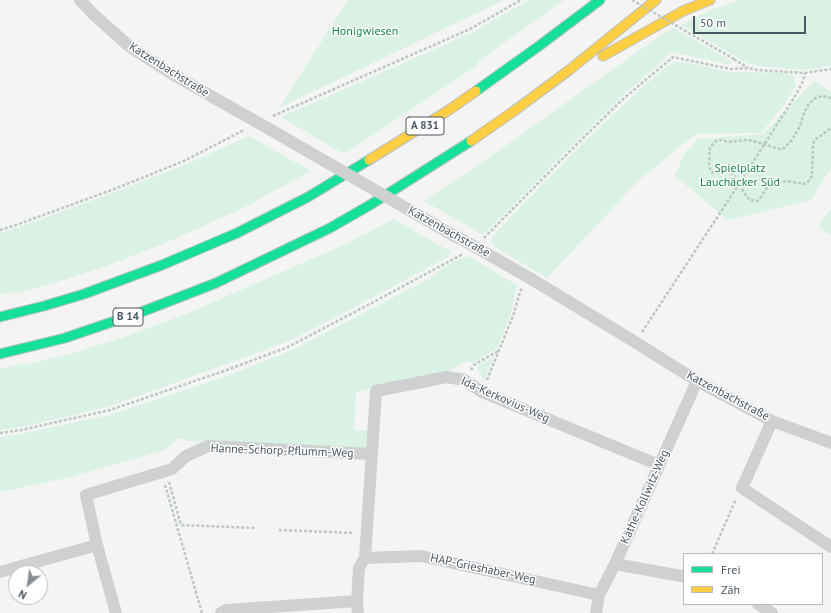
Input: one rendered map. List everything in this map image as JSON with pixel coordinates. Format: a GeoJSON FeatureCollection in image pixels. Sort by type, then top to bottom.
{"type":"FeatureCollection","features":[{"type":"Feature","properties":{"kind":"highway","name":"A 831"},"geometry":{"type":"LineString","coordinates":[[0,318],[44,306],[116,283],[162,265],[237,233],[308,196],[380,154],[449,110],[600,0]]}},
{"type":"Feature","properties":{"kind":"highway"},"geometry":{"type":"LineString","coordinates":[[568,71],[656,0]]}},
{"type":"Feature","properties":{"kind":"highway"},"geometry":{"type":"LineString","coordinates":[[568,71],[605,55],[683,11],[710,0]]}},
{"type":"Feature","properties":{"kind":"highway","name":"B 14"},"geometry":{"type":"LineString","coordinates":[[0,354],[65,338],[144,311],[216,282],[290,248],[330,228],[370,205],[463,146],[533,98],[568,71]]}},
{"type":"Feature","properties":{"kind":"street","name":"Katzenbachstraße"},"geometry":{"type":"LineString","coordinates":[[80,0],[93,14],[130,47],[172,74],[528,277],[696,381],[772,421],[831,443]]}},
{"type":"Feature","properties":{"kind":"street","name":"Ida-Kerkovius-Weg"},"geometry":{"type":"LineString","coordinates":[[358,607],[359,568],[365,558],[376,391],[447,377],[464,380],[482,392],[659,465]]}},
{"type":"Feature","properties":{"kind":"street","name":"Käthe-Kollwitz-Weg"},"geometry":{"type":"LineString","coordinates":[[596,613],[599,595],[615,564],[696,381]]}},
{"type":"Feature","properties":{"kind":"street"},"geometry":{"type":"LineString","coordinates":[[772,421],[742,488],[831,547]]}},
{"type":"Feature","properties":{"kind":"street","name":"Hanne-Schorp-Pflumm-Weg"},"geometry":{"type":"LineString","coordinates":[[116,613],[86,495],[167,471],[186,456],[208,446],[371,454]]}},
{"type":"Feature","properties":{"kind":"street"},"geometry":{"type":"LineString","coordinates":[[0,572],[98,545]]}},
{"type":"Feature","properties":{"kind":"street","name":"HAP-Grieshaber-Weg"},"geometry":{"type":"LineString","coordinates":[[365,558],[421,556],[599,595]]}},
{"type":"Feature","properties":{"kind":"street"},"geometry":{"type":"LineString","coordinates":[[615,564],[683,576]]}},
{"type":"Feature","properties":{"kind":"street"},"geometry":{"type":"LineString","coordinates":[[760,605],[772,613]]}},
{"type":"Feature","properties":{"kind":"street"},"geometry":{"type":"LineString","coordinates":[[221,613],[226,610],[358,607]]}},
{"type":"Feature","properties":{"kind":"path"},"geometry":{"type":"LineString","coordinates":[[0,230],[117,188],[184,161],[257,123],[470,29],[521,0]]}},
{"type":"Feature","properties":{"kind":"path"},"geometry":{"type":"LineString","coordinates":[[632,0],[748,68]]}},
{"type":"Feature","properties":{"kind":"path"},"geometry":{"type":"LineString","coordinates":[[0,433],[21,430],[110,410],[224,371],[288,347],[419,278],[475,246],[490,233],[624,99],[673,57],[730,69],[748,68],[804,73],[831,69]]}},
{"type":"Feature","properties":{"kind":"path"},"geometry":{"type":"LineString","coordinates":[[635,342],[797,93],[804,80],[804,73]]}},
{"type":"Feature","properties":{"kind":"path"},"geometry":{"type":"LineString","coordinates":[[831,98],[828,96],[822,96],[812,100],[808,105],[800,126],[792,140],[784,148],[780,149],[747,140],[728,142],[719,140],[713,143],[710,147],[710,169],[712,172],[716,173],[726,171],[731,172],[746,196],[750,200],[757,202],[767,188],[775,184],[787,181],[804,184],[808,182],[812,176],[814,142],[831,128]]}},
{"type":"Feature","properties":{"kind":"path"},"geometry":{"type":"LineString","coordinates":[[482,392],[513,316],[520,292],[528,277]]}},
{"type":"Feature","properties":{"kind":"path"},"geometry":{"type":"LineString","coordinates":[[464,380],[474,365],[500,350]]}},
{"type":"Feature","properties":{"kind":"path"},"geometry":{"type":"LineString","coordinates":[[167,471],[181,525],[256,528]]}},
{"type":"Feature","properties":{"kind":"path"},"geometry":{"type":"LineString","coordinates":[[167,471],[202,613]]}},
{"type":"Feature","properties":{"kind":"path"},"geometry":{"type":"LineString","coordinates":[[712,553],[742,488]]}},
{"type":"Feature","properties":{"kind":"path"},"geometry":{"type":"LineString","coordinates":[[279,530],[366,534]]}},
{"type":"Feature","properties":{"kind":"green space","name":"Honigwiesen"},"geometry":{"type":"Polygon","coordinates":[[[348,0],[504,0],[279,108],[348,0]]]}},
{"type":"Feature","properties":{"kind":"green space"},"geometry":{"type":"Polygon","coordinates":[[[529,0],[564,0],[477,62],[478,65],[344,154],[282,118],[287,114],[471,33],[529,0]]]}},
{"type":"Feature","properties":{"kind":"green space"},"geometry":{"type":"Polygon","coordinates":[[[739,0],[831,0],[831,66],[804,70],[758,66],[747,63],[681,25],[709,11],[739,0]]]}},
{"type":"Feature","properties":{"kind":"green space"},"geometry":{"type":"Polygon","coordinates":[[[674,28],[732,62],[730,65],[672,52],[624,94],[484,234],[481,234],[424,201],[467,173],[650,43],[674,28]]]}},
{"type":"Feature","properties":{"kind":"green space"},"geometry":{"type":"Polygon","coordinates":[[[675,62],[731,72],[785,73],[794,77],[796,86],[784,105],[761,133],[696,134],[639,180],[547,278],[495,247],[491,240],[492,236],[582,144],[625,103],[667,66],[675,62]]]}},
{"type":"Feature","properties":{"kind":"green space","name":"Spielplatz Lauchäcker Süd"},"geometry":{"type":"Polygon","coordinates":[[[814,81],[831,92],[831,168],[811,200],[728,220],[675,176],[684,154],[698,139],[763,134],[814,81]]]}},
{"type":"Feature","properties":{"kind":"green space"},"geometry":{"type":"Polygon","coordinates":[[[249,136],[311,171],[241,209],[168,242],[101,268],[57,282],[18,293],[17,291],[0,295],[0,233],[118,191],[187,164],[249,136]]]}},
{"type":"Feature","properties":{"kind":"green space"},"geometry":{"type":"Polygon","coordinates":[[[831,208],[831,235],[818,227],[831,208]]]}},
{"type":"Feature","properties":{"kind":"green space"},"geometry":{"type":"Polygon","coordinates":[[[394,219],[451,252],[448,257],[321,325],[284,343],[108,407],[21,427],[0,430],[0,369],[24,363],[25,365],[70,354],[127,336],[186,314],[348,243],[394,219]]]}},
{"type":"Feature","properties":{"kind":"green space"},"geometry":{"type":"Polygon","coordinates":[[[468,256],[517,285],[510,316],[497,348],[473,363],[468,361],[462,363],[447,372],[356,392],[354,430],[369,431],[365,448],[190,441],[177,438],[165,450],[71,477],[0,492],[0,437],[110,415],[227,376],[290,351],[425,281],[449,264],[468,256]]]}},
{"type":"Feature","properties":{"kind":"green space"},"geometry":{"type":"Polygon","coordinates":[[[494,357],[484,382],[476,367],[494,357]]]}},
{"type":"Feature","properties":{"kind":"traffic: fast"},"geometry":{"type":"LineString","coordinates":[[476,91],[600,0]]}},
{"type":"Feature","properties":{"kind":"traffic: fast"},"geometry":{"type":"LineString","coordinates":[[0,354],[65,338],[144,311],[216,283],[330,228],[370,205],[471,141]]}},
{"type":"Feature","properties":{"kind":"traffic: fast"},"geometry":{"type":"LineString","coordinates":[[0,317],[84,294],[162,265],[237,233],[308,197],[369,160]]}},
{"type":"Feature","properties":{"kind":"traffic: slow"},"geometry":{"type":"LineString","coordinates":[[471,141],[568,71],[656,0]]}},
{"type":"Feature","properties":{"kind":"traffic: slow"},"geometry":{"type":"LineString","coordinates":[[603,56],[683,11],[710,0]]}},
{"type":"Feature","properties":{"kind":"traffic: slow"},"geometry":{"type":"LineString","coordinates":[[369,160],[449,110],[476,91]]}}]}
